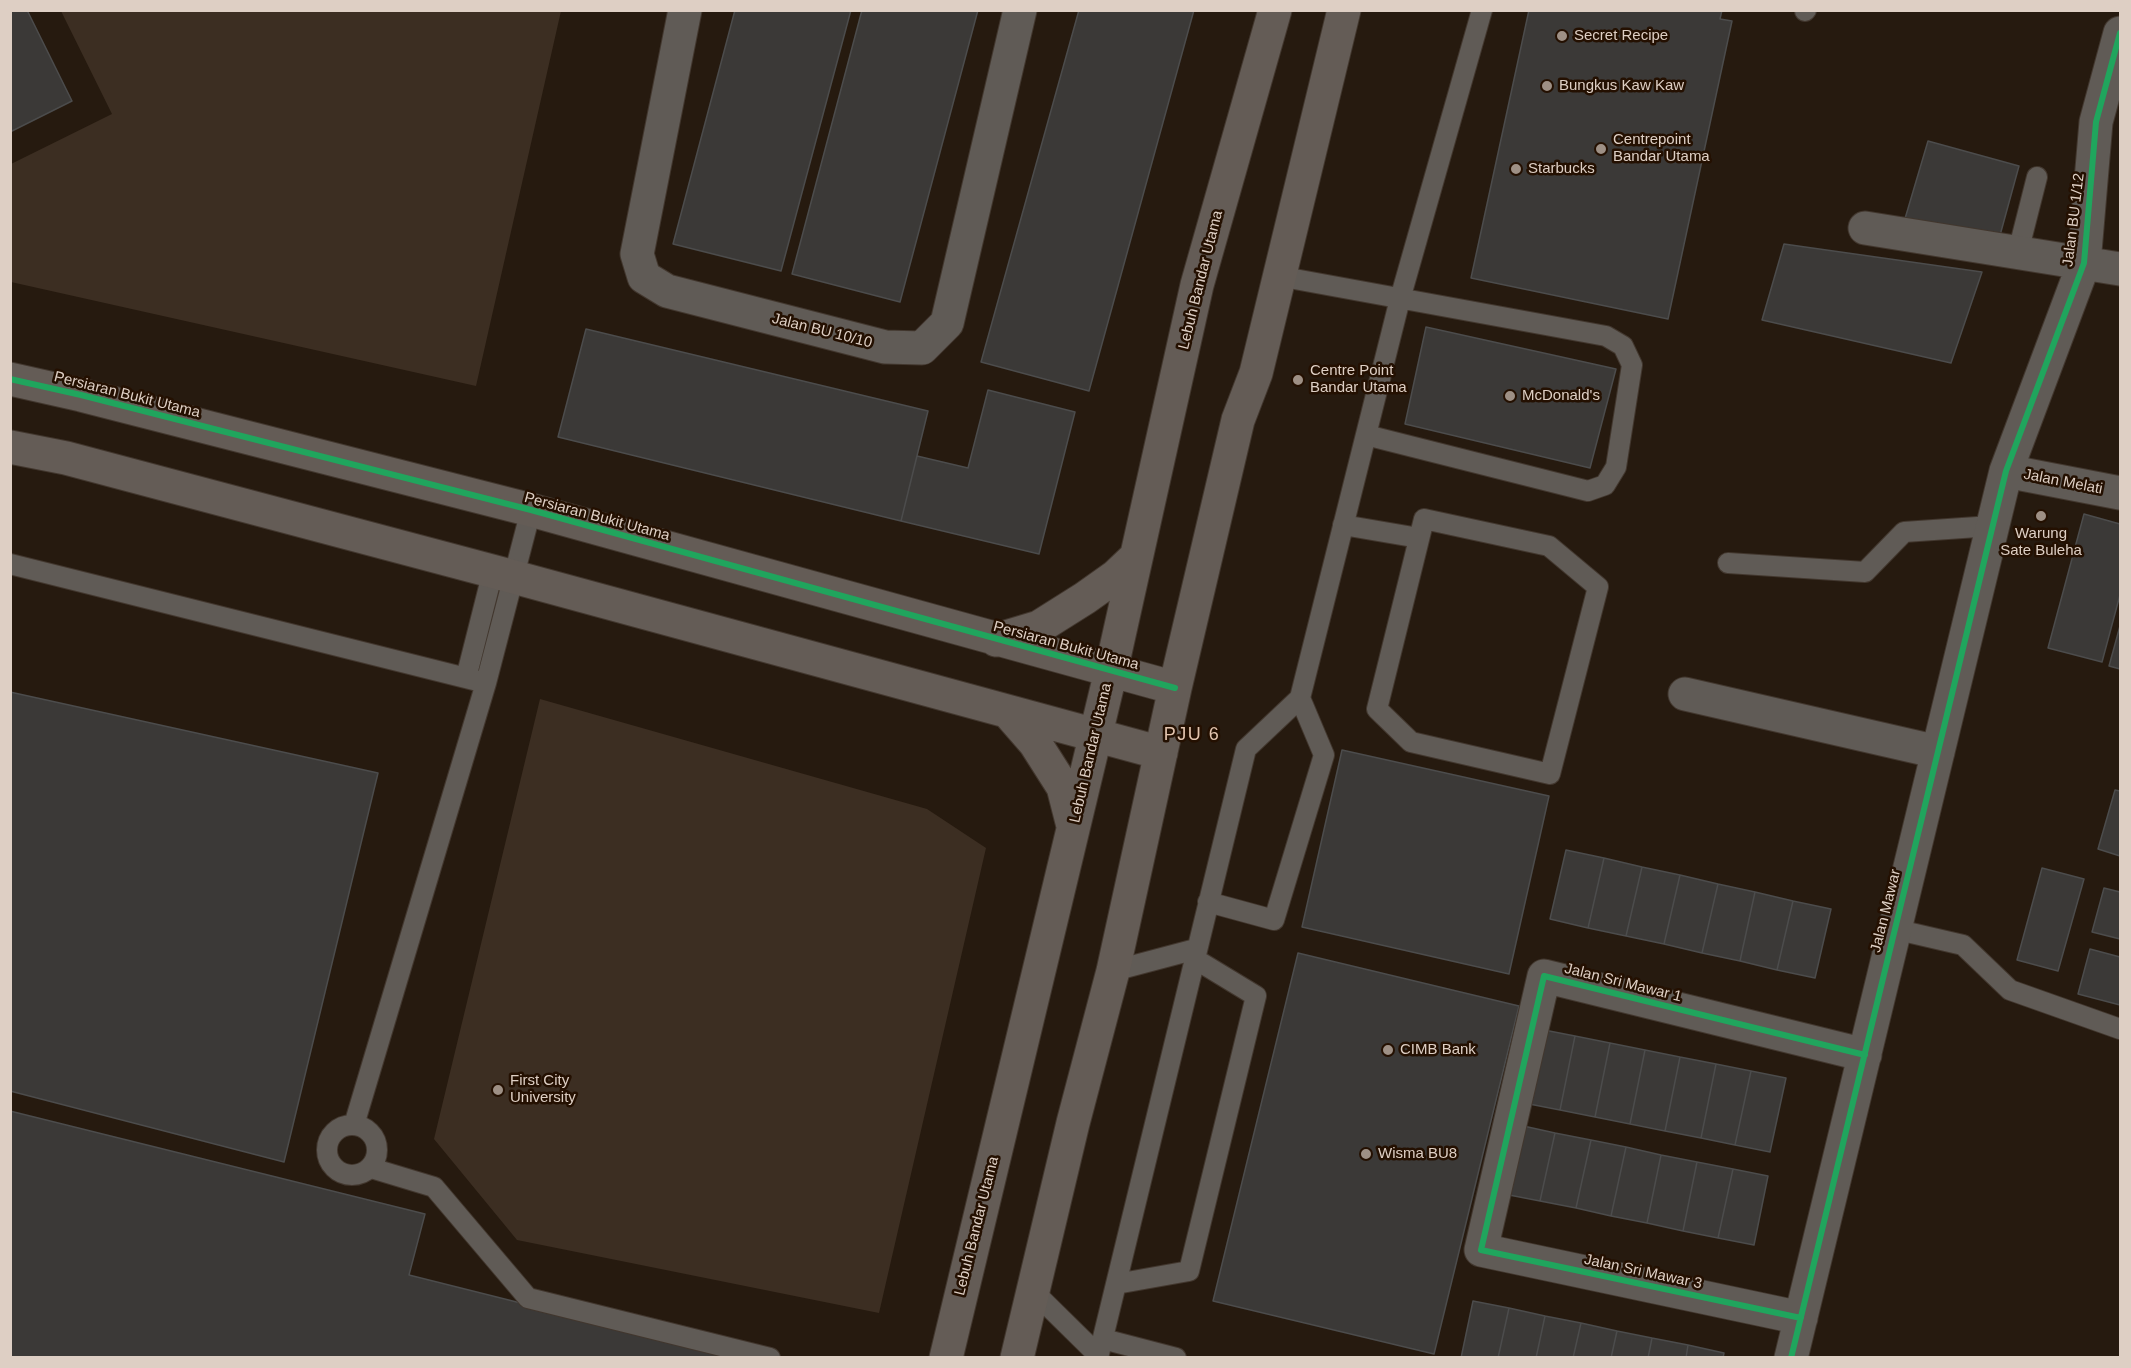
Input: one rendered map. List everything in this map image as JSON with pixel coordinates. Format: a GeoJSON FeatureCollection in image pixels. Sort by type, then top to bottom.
{"type":"FeatureCollection","features":[{"type":"Feature","properties":{"kind":"main road","name":"Lebuh Bandar Utama"},"geometry":{"type":"LineString","coordinates":[[946,1358],[1111,671],[1197,285],[1275,10]]}},
{"type":"Feature","properties":{"kind":"main road"},"geometry":{"type":"LineString","coordinates":[[1017,1358],[1113,971],[1175,688],[1238,420],[1256,373],[1344,10]]}},
{"type":"Feature","properties":{"kind":"main road","name":"Persiaran Bukit Utama"},"geometry":{"type":"LineString","coordinates":[[10,378],[531,510],[1175,688]]}},
{"type":"Feature","properties":{"kind":"main road"},"geometry":{"type":"LineString","coordinates":[[10,447],[66,458],[504,574],[1161,753]]}},
{"type":"Feature","properties":{"kind":"main road"},"geometry":{"type":"LineString","coordinates":[[996,640],[1039,627],[1093,593],[1136,557]]}},
{"type":"Feature","properties":{"kind":"main road"},"geometry":{"type":"LineString","coordinates":[[1008,712],[1035,743],[1063,787],[1073,828]]}},
{"type":"Feature","properties":{"kind":"street","name":"Jalan BU 10/10"},"geometry":{"type":"LineString","coordinates":[[685,10],[637,254],[644,277],[667,291],[885,347],[921,348],[947,323],[1020,10]]}},
{"type":"Feature","properties":{"kind":"street","name":"Jalan BU 1/12"},"geometry":{"type":"LineString","coordinates":[[2006,471],[2084,262],[2096,122],[2121,33]]}},
{"type":"Feature","properties":{"kind":"street"},"geometry":{"type":"LineString","coordinates":[[1865,228],[2121,269]]}},
{"type":"Feature","properties":{"kind":"street","name":"Jalan Melati"},"geometry":{"type":"LineString","coordinates":[[2006,471],[2121,493]]}},
{"type":"Feature","properties":{"kind":"street","name":"Jalan Mawar"},"geometry":{"type":"LineString","coordinates":[[1791,1358],[2006,471]]}},
{"type":"Feature","properties":{"kind":"street"},"geometry":{"type":"LineString","coordinates":[[1685,694],[1938,752]]}},
{"type":"Feature","properties":{"kind":"street","name":"Jalan Sri Mawar 1"},"geometry":{"type":"LineString","coordinates":[[1481,1251],[1544,976],[1865,1055]]}},
{"type":"Feature","properties":{"kind":"street","name":"Jalan Sri Mawar 3"},"geometry":{"type":"LineString","coordinates":[[1481,1251],[1801,1318]]}},
{"type":"Feature","properties":{"kind":"lane"},"geometry":{"type":"LineString","coordinates":[[1100,1351],[1246,749],[1300,698],[1400,299],[1482,10]]}},
{"type":"Feature","properties":{"kind":"lane"},"geometry":{"type":"LineString","coordinates":[[2018,252],[2037,177]]}},
{"type":"Feature","properties":{"kind":"lane"},"geometry":{"type":"LineString","coordinates":[[1278,276],[1606,336],[1623,346],[1632,365],[1616,467],[1605,485],[1588,491],[1366,435]]}},
{"type":"Feature","properties":{"kind":"lane"},"geometry":{"type":"LineString","coordinates":[[466,678],[504,574],[531,510]]}},
{"type":"Feature","properties":{"kind":"lane"},"geometry":{"type":"LineString","coordinates":[[1424,519],[1550,546],[1598,587],[1550,774],[1411,742],[1377,709],[1419,538],[1424,519]]}},
{"type":"Feature","properties":{"kind":"lane"},"geometry":{"type":"LineString","coordinates":[[1343,525],[1419,538]]}},
{"type":"Feature","properties":{"kind":"lane"},"geometry":{"type":"LineString","coordinates":[[1728,563],[1865,572],[1905,531],[1992,526]]}},
{"type":"Feature","properties":{"kind":"lane"},"geometry":{"type":"LineString","coordinates":[[10,564],[486,683]]}},
{"type":"Feature","properties":{"kind":"lane"},"geometry":{"type":"LineString","coordinates":[[354,1125],[486,683],[504,574]]}},
{"type":"Feature","properties":{"kind":"lane"},"geometry":{"type":"LineString","coordinates":[[1208,902],[1274,920],[1324,755],[1300,698]]}},
{"type":"Feature","properties":{"kind":"lane"},"geometry":{"type":"LineString","coordinates":[[1894,929],[1964,945],[2010,990],[2121,1029]]}},
{"type":"Feature","properties":{"kind":"lane"},"geometry":{"type":"LineString","coordinates":[[1113,971],[1196,954],[1256,996],[1190,1271],[1116,1284]]}},
{"type":"Feature","properties":{"kind":"lane"},"geometry":{"type":"LineString","coordinates":[[354,1125],[365,1128],[374,1136],[377,1146],[376,1158],[370,1168],[350,1176],[339,1172],[330,1164],[327,1153],[328,1142],[333,1132],[343,1126],[354,1125]]}},
{"type":"Feature","properties":{"kind":"lane"},"geometry":{"type":"LineString","coordinates":[[370,1168],[434,1187],[528,1298],[770,1358]]}},
{"type":"Feature","properties":{"kind":"lane"},"geometry":{"type":"LineString","coordinates":[[1033,1291],[1100,1351],[1176,1358]]}},
{"type":"Feature","properties":{"kind":"shaded area"},"geometry":{"type":"Polygon","coordinates":[[[61,11],[561,11],[476,386],[11,282],[11,164],[112,114],[61,11]]]}},
{"type":"Feature","properties":{"kind":"shaded area"},"geometry":{"type":"Polygon","coordinates":[[[540,699],[927,809],[986,848],[879,1313],[517,1240],[434,1139],[540,699]]]}},
{"type":"Feature","properties":{"kind":"building"},"geometry":{"type":"Polygon","coordinates":[[[10,10],[27,10],[72,101],[10,132],[10,10]]]}},
{"type":"Feature","properties":{"kind":"building"},"geometry":{"type":"Polygon","coordinates":[[[735,10],[851,10],[781,271],[673,244],[735,10]]]}},
{"type":"Feature","properties":{"kind":"building"},"geometry":{"type":"Polygon","coordinates":[[[862,10],[978,10],[900,302],[792,274],[862,10]]]}},
{"type":"Feature","properties":{"kind":"building"},"geometry":{"type":"Polygon","coordinates":[[[1079,10],[1194,10],[1089,391],[981,362],[1079,10]]]}},
{"type":"Feature","properties":{"kind":"building","name":"Centrepoint Bandar Utama"},"geometry":{"type":"Polygon","coordinates":[[[1529,10],[1722,10],[1720,19],[1732,21],[1668,319],[1471,278],[1529,10]]]}},
{"type":"Feature","properties":{"kind":"building"},"geometry":{"type":"Polygon","coordinates":[[[1928,141],[2019,166],[1999,239],[1904,222],[1928,141]]]}},
{"type":"Feature","properties":{"kind":"building"},"geometry":{"type":"Polygon","coordinates":[[[1784,244],[1982,272],[1951,363],[1762,320],[1784,244]]]}},
{"type":"Feature","properties":{"kind":"building","name":"McDonald's"},"geometry":{"type":"Polygon","coordinates":[[[1426,327],[1616,369],[1590,468],[1405,424],[1426,327]]]}},
{"type":"Feature","properties":{"kind":"building"},"geometry":{"type":"Polygon","coordinates":[[[586,329],[928,411],[901,521],[558,437],[586,329]]]}},
{"type":"Feature","properties":{"kind":"building"},"geometry":{"type":"Polygon","coordinates":[[[988,390],[1075,412],[1039,554],[901,521],[917,456],[968,468],[988,390]]]}},
{"type":"Feature","properties":{"kind":"building"},"geometry":{"type":"Polygon","coordinates":[[[2084,514],[2120,524],[2120,595],[2102,662],[2048,648],[2084,514]]]}},
{"type":"Feature","properties":{"kind":"building"},"geometry":{"type":"Polygon","coordinates":[[[2120,626],[2120,669],[2109,666],[2120,626]]]}},
{"type":"Feature","properties":{"kind":"building"},"geometry":{"type":"Polygon","coordinates":[[[10,692],[378,773],[284,1162],[10,1091],[10,692]]]}},
{"type":"Feature","properties":{"kind":"building"},"geometry":{"type":"Polygon","coordinates":[[[1342,750],[1549,796],[1509,974],[1302,927],[1342,750]]]}},
{"type":"Feature","properties":{"kind":"building"},"geometry":{"type":"Polygon","coordinates":[[[2115,790],[2120,791],[2120,856],[2098,849],[2115,790]]]}},
{"type":"Feature","properties":{"kind":"building"},"geometry":{"type":"Polygon","coordinates":[[[1566,850],[1604,858],[1588,928],[1550,919],[1566,850]]]}},
{"type":"Feature","properties":{"kind":"building"},"geometry":{"type":"Polygon","coordinates":[[[1604,858],[1642,867],[1626,936],[1588,928],[1604,858]]]}},
{"type":"Feature","properties":{"kind":"building"},"geometry":{"type":"Polygon","coordinates":[[[1642,867],[1680,875],[1664,944],[1626,936],[1642,867]]]}},
{"type":"Feature","properties":{"kind":"building"},"geometry":{"type":"Polygon","coordinates":[[[2042,868],[2084,879],[2058,971],[2017,960],[2042,868]]]}},
{"type":"Feature","properties":{"kind":"building"},"geometry":{"type":"Polygon","coordinates":[[[1680,875],[1718,884],[1702,953],[1664,944],[1680,875]]]}},
{"type":"Feature","properties":{"kind":"building"},"geometry":{"type":"Polygon","coordinates":[[[1718,884],[1755,892],[1740,961],[1702,953],[1718,884]]]}},
{"type":"Feature","properties":{"kind":"building"},"geometry":{"type":"Polygon","coordinates":[[[2104,888],[2120,892],[2120,939],[2092,932],[2104,888]]]}},
{"type":"Feature","properties":{"kind":"building"},"geometry":{"type":"Polygon","coordinates":[[[1755,892],[1793,901],[1777,970],[1740,961],[1755,892]]]}},
{"type":"Feature","properties":{"kind":"building"},"geometry":{"type":"Polygon","coordinates":[[[1793,901],[1831,909],[1815,978],[1777,970],[1793,901]]]}},
{"type":"Feature","properties":{"kind":"building"},"geometry":{"type":"Polygon","coordinates":[[[2090,949],[2120,957],[2120,1005],[2078,994],[2090,949]]]}},
{"type":"Feature","properties":{"kind":"building","name":"Wisma BU8"},"geometry":{"type":"Polygon","coordinates":[[[1298,953],[1519,1006],[1434,1354],[1213,1301],[1298,953]]]}},
{"type":"Feature","properties":{"kind":"building"},"geometry":{"type":"Polygon","coordinates":[[[1539,1029],[1575,1036],[1560,1110],[1524,1103],[1539,1029]]]}},
{"type":"Feature","properties":{"kind":"building"},"geometry":{"type":"Polygon","coordinates":[[[1575,1036],[1610,1043],[1595,1117],[1560,1110],[1575,1036]]]}},
{"type":"Feature","properties":{"kind":"building"},"geometry":{"type":"Polygon","coordinates":[[[1610,1043],[1645,1050],[1630,1124],[1595,1117],[1610,1043]]]}},
{"type":"Feature","properties":{"kind":"building"},"geometry":{"type":"Polygon","coordinates":[[[1645,1050],[1680,1057],[1665,1131],[1630,1124],[1645,1050]]]}},
{"type":"Feature","properties":{"kind":"building"},"geometry":{"type":"Polygon","coordinates":[[[1680,1057],[1716,1064],[1701,1138],[1665,1131],[1680,1057]]]}},
{"type":"Feature","properties":{"kind":"building"},"geometry":{"type":"Polygon","coordinates":[[[1716,1064],[1751,1071],[1735,1145],[1701,1138],[1716,1064]]]}},
{"type":"Feature","properties":{"kind":"building"},"geometry":{"type":"Polygon","coordinates":[[[1751,1071],[1786,1078],[1770,1152],[1735,1145],[1751,1071]]]}},
{"type":"Feature","properties":{"kind":"building"},"geometry":{"type":"Polygon","coordinates":[[[10,1111],[425,1214],[409,1275],[740,1358],[10,1358],[10,1111]]]}},
{"type":"Feature","properties":{"kind":"building"},"geometry":{"type":"Polygon","coordinates":[[[1519,1125],[1555,1133],[1540,1201],[1504,1194],[1519,1125]]]}},
{"type":"Feature","properties":{"kind":"building"},"geometry":{"type":"Polygon","coordinates":[[[1555,1133],[1591,1140],[1576,1208],[1540,1201],[1555,1133]]]}},
{"type":"Feature","properties":{"kind":"building"},"geometry":{"type":"Polygon","coordinates":[[[1591,1140],[1626,1147],[1611,1216],[1576,1208],[1591,1140]]]}},
{"type":"Feature","properties":{"kind":"building"},"geometry":{"type":"Polygon","coordinates":[[[1626,1147],[1661,1155],[1647,1223],[1611,1216],[1626,1147]]]}},
{"type":"Feature","properties":{"kind":"building"},"geometry":{"type":"Polygon","coordinates":[[[1661,1155],[1697,1162],[1683,1231],[1647,1223],[1661,1155]]]}},
{"type":"Feature","properties":{"kind":"building"},"geometry":{"type":"Polygon","coordinates":[[[1697,1162],[1733,1169],[1718,1238],[1683,1231],[1697,1162]]]}},
{"type":"Feature","properties":{"kind":"building"},"geometry":{"type":"Polygon","coordinates":[[[1733,1169],[1768,1176],[1754,1245],[1718,1238],[1733,1169]]]}},
{"type":"Feature","properties":{"kind":"building"},"geometry":{"type":"Polygon","coordinates":[[[1473,1301],[1509,1308],[1498,1358],[1461,1358],[1473,1301]]]}},
{"type":"Feature","properties":{"kind":"building"},"geometry":{"type":"Polygon","coordinates":[[[1509,1308],[1545,1316],[1536,1358],[1498,1358],[1509,1308]]]}},
{"type":"Feature","properties":{"kind":"building"},"geometry":{"type":"Polygon","coordinates":[[[1545,1316],[1581,1323],[1573,1358],[1536,1358],[1545,1316]]]}},
{"type":"Feature","properties":{"kind":"building"},"geometry":{"type":"Polygon","coordinates":[[[1581,1323],[1617,1331],[1611,1358],[1573,1358],[1581,1323]]]}},
{"type":"Feature","properties":{"kind":"building"},"geometry":{"type":"Polygon","coordinates":[[[1617,1331],[1652,1338],[1648,1358],[1611,1358],[1617,1331]]]}},
{"type":"Feature","properties":{"kind":"building"},"geometry":{"type":"Polygon","coordinates":[[[1652,1338],[1688,1345],[1686,1358],[1648,1358],[1652,1338]]]}},
{"type":"Feature","properties":{"kind":"building"},"geometry":{"type":"Polygon","coordinates":[[[1688,1345],[1724,1353],[1723,1358],[1686,1358],[1688,1345]]]}},
{"type":"Feature","properties":{"kind":"cycle path"},"geometry":{"type":"LineString","coordinates":[[1791,1358],[2006,471],[2084,263],[2096,122],[2120,33]]}},
{"type":"Feature","properties":{"kind":"cycle path"},"geometry":{"type":"LineString","coordinates":[[10,379],[531,510],[1175,688]]}},
{"type":"Feature","properties":{"kind":"cycle path"},"geometry":{"type":"LineString","coordinates":[[1801,1318],[1481,1250],[1544,976],[1865,1055]]}},
{"type":"Feature","properties":{"kind":"place","name":"Secret Recipe"},"geometry":{"type":"Point","coordinates":[1562,36]}},
{"type":"Feature","properties":{"kind":"place","name":"Bungkus Kaw Kaw"},"geometry":{"type":"Point","coordinates":[1547,86]}},
{"type":"Feature","properties":{"kind":"place","name":"Centrepoint Bandar Utama"},"geometry":{"type":"Point","coordinates":[1601,149]}},
{"type":"Feature","properties":{"kind":"place","name":"Starbucks"},"geometry":{"type":"Point","coordinates":[1516,169]}},
{"type":"Feature","properties":{"kind":"place","name":"Centre Point Bandar Utama"},"geometry":{"type":"Point","coordinates":[1298,380]}},
{"type":"Feature","properties":{"kind":"place","name":"McDonald's"},"geometry":{"type":"Point","coordinates":[1510,396]}},
{"type":"Feature","properties":{"kind":"place","name":"Warung Sate Buleha"},"geometry":{"type":"Point","coordinates":[2041,516]}},
{"type":"Feature","properties":{"kind":"place","name":"CIMB Bank"},"geometry":{"type":"Point","coordinates":[1388,1050]}},
{"type":"Feature","properties":{"kind":"place","name":"First City University"},"geometry":{"type":"Point","coordinates":[498,1090]}},
{"type":"Feature","properties":{"kind":"place","name":"Wisma BU8"},"geometry":{"type":"Point","coordinates":[1366,1154]}},
{"type":"Feature","properties":{"kind":"district","name":"PJU 6"},"geometry":{"type":"Point","coordinates":[1192,735]}}]}
